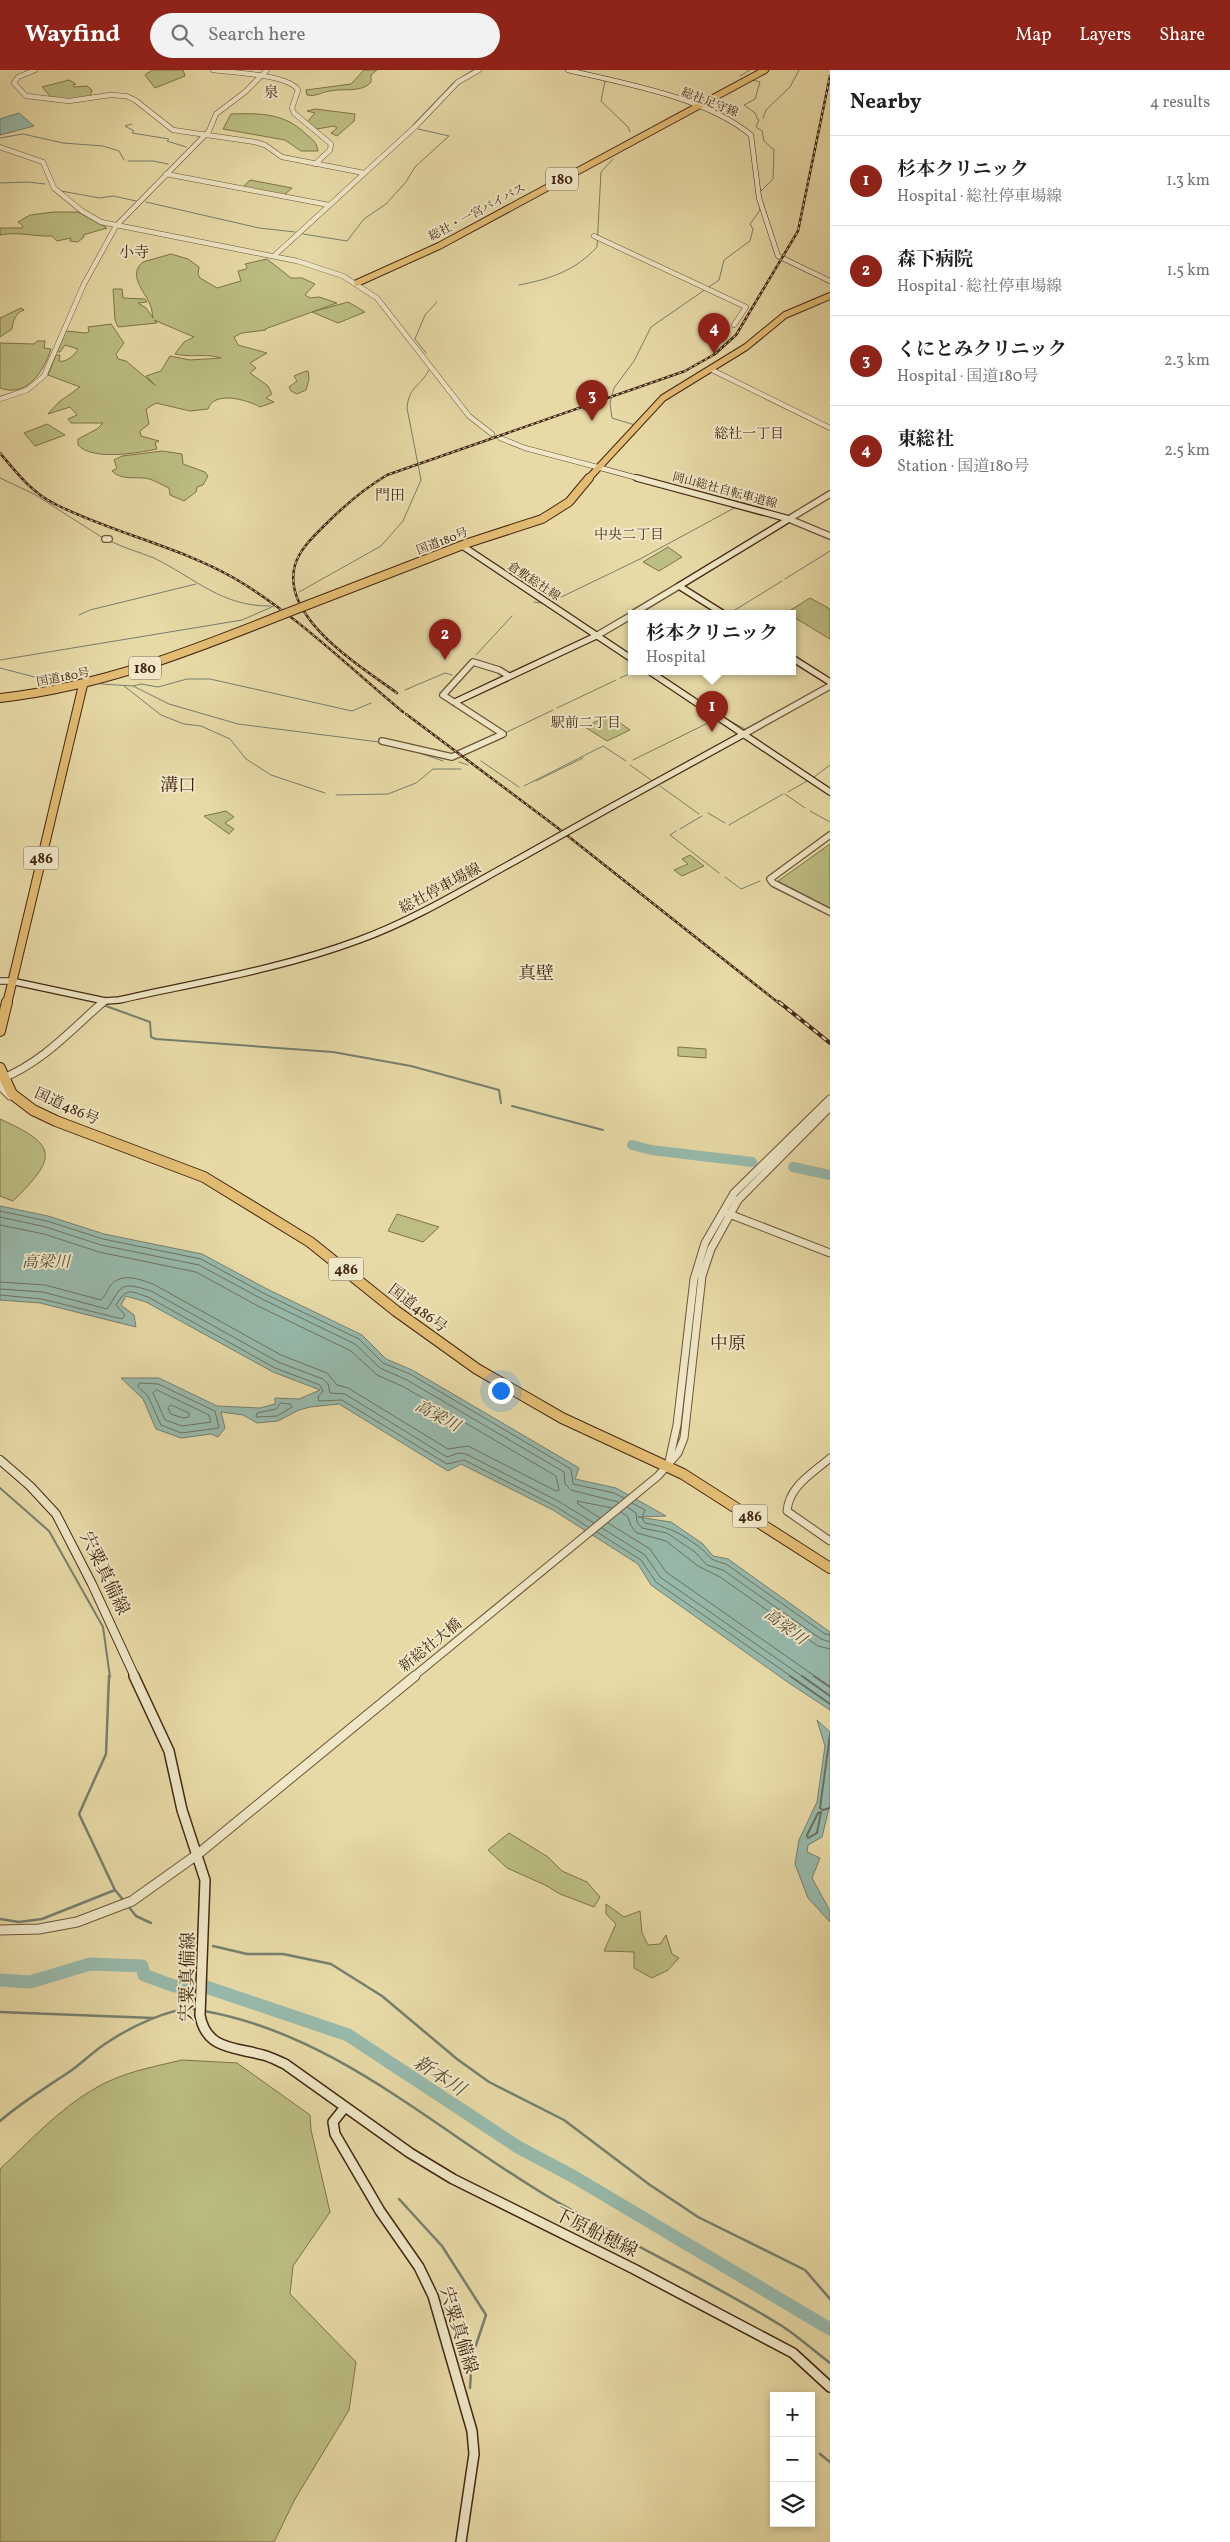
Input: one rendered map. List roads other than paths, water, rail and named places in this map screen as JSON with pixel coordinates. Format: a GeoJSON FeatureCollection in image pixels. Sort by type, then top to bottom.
{"type":"FeatureCollection","features":[{"type":"Feature","properties":{"kind":"highway","name":"総社・一宮バイパス"},"geometry":{"type":"LineString","coordinates":[[357,283],[439,246],[765,70]]}},
{"type":"Feature","properties":{"kind":"highway","name":"国道180号"},"geometry":{"type":"LineString","coordinates":[[0,698],[83,685],[149,667],[460,545],[554,513],[569,502],[597,467],[663,398],[746,347],[789,312],[830,296]]}},
{"type":"Feature","properties":{"kind":"highway","name":"486"},"geometry":{"type":"LineString","coordinates":[[0,1030],[83,685]]}},
{"type":"Feature","properties":{"kind":"highway","name":"国道486号"},"geometry":{"type":"LineString","coordinates":[[0,1068],[1,1081],[16,1097],[38,1113],[204,1177],[310,1242],[411,1323],[486,1374],[562,1418],[668,1466],[830,1568]]}},
{"type":"Feature","properties":{"kind":"main road","name":"総社足守線"},"geometry":{"type":"LineString","coordinates":[[568,70],[645,90],[697,107],[734,122],[751,135],[759,198],[778,256],[830,281]]}},
{"type":"Feature","properties":{"kind":"main road","name":"岡山総社自転車道線"},"geometry":{"type":"LineString","coordinates":[[597,467],[789,519]]}},
{"type":"Feature","properties":{"kind":"main road","name":"岡山総社自転車道線"},"geometry":{"type":"LineString","coordinates":[[679,586],[789,519]]}},
{"type":"Feature","properties":{"kind":"main road","name":"倉敷総社線"},"geometry":{"type":"LineString","coordinates":[[460,545],[596,636]]}},
{"type":"Feature","properties":{"kind":"main road"},"geometry":{"type":"LineString","coordinates":[[679,586],[717,610]]}},
{"type":"Feature","properties":{"kind":"main road"},"geometry":{"type":"LineString","coordinates":[[455,702],[596,636],[628,657]]}},
{"type":"Feature","properties":{"kind":"main road"},"geometry":{"type":"LineString","coordinates":[[796,661],[830,682]]}},
{"type":"Feature","properties":{"kind":"main road"},"geometry":{"type":"LineString","coordinates":[[655,675],[830,792]]}},
{"type":"Feature","properties":{"kind":"main road","name":"総社停車場線"},"geometry":{"type":"LineString","coordinates":[[11,981],[105,1000],[119,1000],[347,945],[398,924],[744,734]]}},
{"type":"Feature","properties":{"kind":"main road","name":"宍粟真備線"},"geometry":{"type":"LineString","coordinates":[[0,1460],[30,1486],[56,1514],[78,1555],[169,1751],[182,1810],[205,1880],[200,2025],[205,2034],[216,2043],[265,2056],[284,2064],[345,2107],[333,2122],[335,2134],[380,2211],[419,2267],[433,2296],[472,2431],[474,2454],[461,2542]]}},
{"type":"Feature","properties":{"kind":"main road","name":"下原船穂線"},"geometry":{"type":"LineString","coordinates":[[345,2107],[410,2154],[453,2179],[634,2269],[793,2353],[830,2387]]}},
{"type":"Feature","properties":{"kind":"street"},"geometry":{"type":"LineString","coordinates":[[35,70],[18,77],[14,83],[29,97],[69,101],[106,95],[126,96],[135,100],[167,127],[205,135],[258,142],[282,157],[364,173]]}},
{"type":"Feature","properties":{"kind":"street"},"geometry":{"type":"LineString","coordinates":[[213,70],[287,80],[297,87],[292,108],[294,113],[331,144],[330,150],[315,164]]}},
{"type":"Feature","properties":{"kind":"street"},"geometry":{"type":"LineString","coordinates":[[0,399],[27,390],[44,376],[84,284],[116,226],[205,135],[211,127],[216,114],[245,92],[267,70]]}},
{"type":"Feature","properties":{"kind":"street"},"geometry":{"type":"LineString","coordinates":[[274,256],[416,126],[458,82],[479,70]]}},
{"type":"Feature","properties":{"kind":"street"},"geometry":{"type":"LineString","coordinates":[[0,147],[43,162],[48,169],[51,183],[89,216],[116,226],[274,256],[320,267],[357,283],[382,303],[469,416],[492,434]]}},
{"type":"Feature","properties":{"kind":"street"},"geometry":{"type":"LineString","coordinates":[[166,174],[329,205]]}},
{"type":"Feature","properties":{"kind":"street"},"geometry":{"type":"LineString","coordinates":[[596,236],[746,307],[734,325]]}},
{"type":"Feature","properties":{"kind":"street"},"geometry":{"type":"LineString","coordinates":[[710,369],[830,428]]}},
{"type":"Feature","properties":{"kind":"street"},"geometry":{"type":"LineString","coordinates":[[500,438],[525,448],[597,467]]}},
{"type":"Feature","properties":{"kind":"street"},"geometry":{"type":"LineString","coordinates":[[789,519],[830,494]]}},
{"type":"Feature","properties":{"kind":"street"},"geometry":{"type":"LineString","coordinates":[[789,519],[830,536]]}},
{"type":"Feature","properties":{"kind":"street"},"geometry":{"type":"LineString","coordinates":[[640,610],[679,586]]}},
{"type":"Feature","properties":{"kind":"street"},"geometry":{"type":"LineString","coordinates":[[596,636],[628,617]]}},
{"type":"Feature","properties":{"kind":"street"},"geometry":{"type":"LineString","coordinates":[[382,741],[428,753],[452,756],[503,734],[443,695],[473,662],[499,670],[509,676]]}},
{"type":"Feature","properties":{"kind":"street"},"geometry":{"type":"LineString","coordinates":[[744,734],[830,686]]}},
{"type":"Feature","properties":{"kind":"street"},"geometry":{"type":"LineString","coordinates":[[830,835],[770,879],[773,883],[830,912]]}},
{"type":"Feature","properties":{"kind":"street"},"geometry":{"type":"LineString","coordinates":[[0,980],[11,981]]}},
{"type":"Feature","properties":{"kind":"street"},"geometry":{"type":"LineString","coordinates":[[16,1097],[12,1082],[31,1070],[105,1000]]}},
{"type":"Feature","properties":{"kind":"street"},"geometry":{"type":"LineString","coordinates":[[0,1062],[6,1070],[23,1071]]}},
{"type":"Feature","properties":{"kind":"street"},"geometry":{"type":"LineString","coordinates":[[1,1081],[36,1064]]}},
{"type":"Feature","properties":{"kind":"street"},"geometry":{"type":"LineString","coordinates":[[668,1466],[688,1372],[702,1276],[725,1213],[742,1186],[830,1099]]}},
{"type":"Feature","properties":{"kind":"street"},"geometry":{"type":"LineString","coordinates":[[725,1213],[830,1106]]}},
{"type":"Feature","properties":{"kind":"street"},"geometry":{"type":"LineString","coordinates":[[725,1213],[749,1220],[830,1253]]}},
{"type":"Feature","properties":{"kind":"street","name":"新総社大橋"},"geometry":{"type":"LineString","coordinates":[[0,1930],[31,1931],[69,1925],[111,1911],[148,1892],[198,1854],[658,1476],[678,1453],[688,1421],[688,1372]]}},
{"type":"Feature","properties":{"kind":"street"},"geometry":{"type":"LineString","coordinates":[[830,1458],[791,1493],[786,1501],[787,1511],[830,1541]]}},
{"type":"Feature","properties":{"kind":"water"},"geometry":{"type":"Polygon","coordinates":[[[19,113],[34,126],[0,135],[0,119],[19,113]]]}},
{"type":"Feature","properties":{"kind":"water","name":"高梁川"},"geometry":{"type":"Polygon","coordinates":[[[0,1206],[48,1216],[104,1234],[202,1254],[267,1289],[362,1335],[386,1359],[412,1370],[579,1468],[575,1479],[616,1488],[666,1516],[638,1517],[671,1522],[703,1544],[713,1556],[728,1559],[830,1632],[830,1710],[651,1585],[638,1564],[553,1510],[461,1464],[448,1471],[339,1404],[310,1407],[299,1410],[278,1421],[257,1423],[243,1415],[221,1412],[225,1428],[218,1437],[211,1434],[181,1438],[156,1429],[143,1399],[121,1378],[159,1378],[217,1406],[260,1408],[275,1404],[275,1398],[299,1399],[320,1390],[273,1372],[146,1302],[126,1296],[121,1305],[134,1315],[136,1327],[40,1303],[0,1300],[0,1206]]]}},
{"type":"Feature","properties":{"kind":"water"},"geometry":{"type":"Polygon","coordinates":[[[817,1720],[830,1732],[830,1804],[822,1837],[808,1845],[807,1852],[820,1858],[812,1878],[830,1911],[830,1922],[808,1898],[795,1864],[799,1840],[817,1802],[825,1746],[817,1720]]]}},
{"type":"Feature","properties":{"kind":"waterway"},"geometry":{"type":"LineString","coordinates":[[412,126],[454,82],[473,70]]}},
{"type":"Feature","properties":{"kind":"waterway"},"geometry":{"type":"LineString","coordinates":[[740,76],[750,70]]}},
{"type":"Feature","properties":{"kind":"waterway"},"geometry":{"type":"LineString","coordinates":[[763,118],[766,110],[790,87],[799,70]]}},
{"type":"Feature","properties":{"kind":"waterway"},"geometry":{"type":"LineString","coordinates":[[752,80],[760,82],[755,99],[744,105],[755,113],[758,120]]}},
{"type":"Feature","properties":{"kind":"waterway"},"geometry":{"type":"LineString","coordinates":[[605,81],[601,101],[628,127],[630,132]]}},
{"type":"Feature","properties":{"kind":"waterway"},"geometry":{"type":"LineString","coordinates":[[759,120],[756,127],[762,131],[764,141],[774,150],[773,179],[760,192],[761,198]]}},
{"type":"Feature","properties":{"kind":"waterway"},"geometry":{"type":"LineString","coordinates":[[132,124],[125,126],[134,131],[132,133],[169,139],[167,141],[186,147]]}},
{"type":"Feature","properties":{"kind":"waterway"},"geometry":{"type":"LineString","coordinates":[[303,234],[347,241],[364,219],[386,204],[406,182],[415,167],[449,136],[418,129]]}},
{"type":"Feature","properties":{"kind":"waterway"},"geometry":{"type":"LineString","coordinates":[[0,138],[23,134],[63,143],[103,146],[119,151],[124,160]]}},
{"type":"Feature","properties":{"kind":"waterway"},"geometry":{"type":"LineString","coordinates":[[179,165],[190,153]]}},
{"type":"Feature","properties":{"kind":"waterway"},"geometry":{"type":"LineString","coordinates":[[519,285],[561,273],[580,262],[597,247],[601,172],[613,159]]}},
{"type":"Feature","properties":{"kind":"waterway"},"geometry":{"type":"LineString","coordinates":[[128,161],[153,161],[168,164]]}},
{"type":"Feature","properties":{"kind":"waterway"},"geometry":{"type":"LineString","coordinates":[[0,183],[28,182],[45,184]]}},
{"type":"Feature","properties":{"kind":"waterway"},"geometry":{"type":"LineString","coordinates":[[61,191],[100,198],[113,196],[136,201]]}},
{"type":"Feature","properties":{"kind":"waterway"},"geometry":{"type":"LineString","coordinates":[[146,202],[259,228],[295,232]]}},
{"type":"Feature","properties":{"kind":"waterway"},"geometry":{"type":"LineString","coordinates":[[635,425],[612,418],[610,403],[614,388],[634,361],[651,327],[719,280],[724,260],[750,241],[753,229],[750,224],[760,210],[759,204]]}},
{"type":"Feature","properties":{"kind":"waterway"},"geometry":{"type":"LineString","coordinates":[[426,353],[415,339],[425,315],[437,302]]}},
{"type":"Feature","properties":{"kind":"waterway"},"geometry":{"type":"LineString","coordinates":[[299,592],[381,546],[403,521],[421,480],[407,408],[408,401],[412,391],[429,370]]}},
{"type":"Feature","properties":{"kind":"waterway"},"geometry":{"type":"LineString","coordinates":[[0,478],[34,494],[103,538]]}},
{"type":"Feature","properties":{"kind":"waterway"},"geometry":{"type":"LineString","coordinates":[[743,504],[752,499]]}},
{"type":"Feature","properties":{"kind":"waterway"},"geometry":{"type":"LineString","coordinates":[[551,602],[640,559],[736,507]]}},
{"type":"Feature","properties":{"kind":"waterway"},"geometry":{"type":"LineString","coordinates":[[110,541],[154,558],[223,597],[238,602],[271,606]]}},
{"type":"Feature","properties":{"kind":"waterway"},"geometry":{"type":"LineString","coordinates":[[785,579],[830,551]]}},
{"type":"Feature","properties":{"kind":"waterway"},"geometry":{"type":"LineString","coordinates":[[735,610],[782,581]]}},
{"type":"Feature","properties":{"kind":"waterway"},"geometry":{"type":"LineString","coordinates":[[79,615],[90,610],[196,584]]}},
{"type":"Feature","properties":{"kind":"waterway"},"geometry":{"type":"LineString","coordinates":[[534,602],[542,603]]}},
{"type":"Feature","properties":{"kind":"waterway"},"geometry":{"type":"LineString","coordinates":[[0,660],[242,620],[274,606]]}},
{"type":"Feature","properties":{"kind":"waterway"},"geometry":{"type":"LineString","coordinates":[[476,655],[512,616]]}},
{"type":"Feature","properties":{"kind":"waterway"},"geometry":{"type":"LineString","coordinates":[[0,668],[50,681],[68,683]]}},
{"type":"Feature","properties":{"kind":"waterway"},"geometry":{"type":"LineString","coordinates":[[405,690],[445,673],[452,675]]}},
{"type":"Feature","properties":{"kind":"waterway"},"geometry":{"type":"LineString","coordinates":[[620,678],[628,674]]}},
{"type":"Feature","properties":{"kind":"waterway"},"geometry":{"type":"LineString","coordinates":[[133,686],[141,684],[158,687],[187,679],[210,679],[352,711],[371,703]]}},
{"type":"Feature","properties":{"kind":"waterway"},"geometry":{"type":"LineString","coordinates":[[557,708],[616,680]]}},
{"type":"Feature","properties":{"kind":"waterway"},"geometry":{"type":"LineString","coordinates":[[101,684],[133,686]]}},
{"type":"Feature","properties":{"kind":"waterway"},"geometry":{"type":"LineString","coordinates":[[124,686],[161,715],[184,724],[201,726],[230,739],[246,759],[271,775],[325,793]]}},
{"type":"Feature","properties":{"kind":"waterway"},"geometry":{"type":"LineString","coordinates":[[133,686],[169,704],[238,724],[379,742]]}},
{"type":"Feature","properties":{"kind":"waterway"},"geometry":{"type":"LineString","coordinates":[[803,704],[830,690]]}},
{"type":"Feature","properties":{"kind":"waterway"},"geometry":{"type":"LineString","coordinates":[[721,716],[745,729],[797,701]]}},
{"type":"Feature","properties":{"kind":"waterway"},"geometry":{"type":"LineString","coordinates":[[505,733],[553,710]]}},
{"type":"Feature","properties":{"kind":"waterway"},"geometry":{"type":"LineString","coordinates":[[633,760],[716,719]]}},
{"type":"Feature","properties":{"kind":"waterway"},"geometry":{"type":"LineString","coordinates":[[524,786],[603,746],[626,761]]}},
{"type":"Feature","properties":{"kind":"waterway"},"geometry":{"type":"LineString","coordinates":[[411,750],[443,761]]}},
{"type":"Feature","properties":{"kind":"waterway"},"geometry":{"type":"LineString","coordinates":[[536,781],[583,758]]}},
{"type":"Feature","properties":{"kind":"waterway"},"geometry":{"type":"LineString","coordinates":[[481,761],[519,787]]}},
{"type":"Feature","properties":{"kind":"waterway"},"geometry":{"type":"LineString","coordinates":[[459,762],[468,765]]}},
{"type":"Feature","properties":{"kind":"waterway"},"geometry":{"type":"LineString","coordinates":[[630,765],[651,780]]}},
{"type":"Feature","properties":{"kind":"waterway"},"geometry":{"type":"LineString","coordinates":[[814,777],[830,765]]}},
{"type":"Feature","properties":{"kind":"waterway"},"geometry":{"type":"LineString","coordinates":[[336,795],[388,794],[416,783],[433,769],[461,769]]}},
{"type":"Feature","properties":{"kind":"waterway"},"geometry":{"type":"LineString","coordinates":[[788,792],[807,781]]}},
{"type":"Feature","properties":{"kind":"waterway"},"geometry":{"type":"LineString","coordinates":[[660,786],[699,814]]}},
{"type":"Feature","properties":{"kind":"waterway"},"geometry":{"type":"LineString","coordinates":[[729,825],[783,794]]}},
{"type":"Feature","properties":{"kind":"waterway"},"geometry":{"type":"LineString","coordinates":[[785,794],[805,808]]}},
{"type":"Feature","properties":{"kind":"waterway"},"geometry":{"type":"LineString","coordinates":[[810,811],[830,822]]}},
{"type":"Feature","properties":{"kind":"waterway"},"geometry":{"type":"LineString","coordinates":[[708,813],[725,823]]}},
{"type":"Feature","properties":{"kind":"waterway"},"geometry":{"type":"LineString","coordinates":[[680,829],[702,816]]}},
{"type":"Feature","properties":{"kind":"waterway"},"geometry":{"type":"LineString","coordinates":[[676,831],[670,835],[719,873]]}},
{"type":"Feature","properties":{"kind":"waterway"},"geometry":{"type":"LineString","coordinates":[[725,877],[741,889],[760,881]]}},
{"type":"Feature","properties":{"kind":"waterway"},"geometry":{"type":"LineString","coordinates":[[772,887],[830,916]]}},
{"type":"Feature","properties":{"kind":"waterway"},"geometry":{"type":"LineString","coordinates":[[106,1006],[150,1022],[151,1037],[156,1039],[333,1052],[411,1066],[499,1090],[501,1103]]}},
{"type":"Feature","properties":{"kind":"waterway"},"geometry":{"type":"LineString","coordinates":[[512,1106],[603,1130]]}},
{"type":"Feature","properties":{"kind":"waterway"},"geometry":{"type":"LineString","coordinates":[[632,1145],[651,1150],[752,1162]]}},
{"type":"Feature","properties":{"kind":"waterway"},"geometry":{"type":"LineString","coordinates":[[793,1167],[830,1175]]}},
{"type":"Feature","properties":{"kind":"waterway"},"geometry":{"type":"LineString","coordinates":[[0,1488],[49,1531],[103,1627],[110,1677]]}},
{"type":"Feature","properties":{"kind":"waterway"},"geometry":{"type":"LineString","coordinates":[[109,1676],[106,1754],[79,1814],[115,1890]]}},
{"type":"Feature","properties":{"kind":"waterway"},"geometry":{"type":"LineString","coordinates":[[0,1919],[19,1922],[42,1919],[115,1890]]}},
{"type":"Feature","properties":{"kind":"waterway"},"geometry":{"type":"LineString","coordinates":[[115,1890],[124,1901]]}},
{"type":"Feature","properties":{"kind":"waterway"},"geometry":{"type":"LineString","coordinates":[[128,1906],[136,1916],[151,1923]]}},
{"type":"Feature","properties":{"kind":"waterway"},"geometry":{"type":"LineString","coordinates":[[180,1936],[187,1939]]}},
{"type":"Feature","properties":{"kind":"waterway"},"geometry":{"type":"LineString","coordinates":[[213,1946],[247,1954],[283,1954],[331,1964],[382,1996],[457,2059],[489,2082],[564,2120],[650,2185],[698,2217],[805,2270],[830,2299]]}},
{"type":"Feature","properties":{"kind":"waterway","name":"新本川"},"geometry":{"type":"LineString","coordinates":[[0,1980],[30,1982],[90,1964],[142,1966],[144,1975],[174,1986],[203,1986],[348,2035],[518,2147],[576,2178],[830,2329]]}},
{"type":"Feature","properties":{"kind":"waterway"},"geometry":{"type":"LineString","coordinates":[[0,2121],[117,2036],[163,2014],[197,2009]]}},
{"type":"Feature","properties":{"kind":"waterway"},"geometry":{"type":"LineString","coordinates":[[204,2011],[252,2023],[297,2040],[341,2062],[383,2087],[547,2196],[724,2292],[782,2326],[830,2363]]}},
{"type":"Feature","properties":{"kind":"waterway"},"geometry":{"type":"LineString","coordinates":[[0,2012],[153,2018]]}},
{"type":"Feature","properties":{"kind":"waterway"},"geometry":{"type":"LineString","coordinates":[[399,2199],[442,2246],[486,2315],[472,2357],[470,2388]]}},
{"type":"Feature","properties":{"kind":"waterway"},"geometry":{"type":"LineString","coordinates":[[820,2454],[830,2462]]}},
{"type":"Feature","properties":{"kind":"railway"},"geometry":{"type":"LineString","coordinates":[[397,693],[345,655],[311,622],[300,604],[294,585],[295,565],[304,547],[348,503],[387,475],[685,371],[715,354],[736,335],[798,231],[830,76]]}},
{"type":"Feature","properties":{"kind":"railway"},"geometry":{"type":"LineString","coordinates":[[0,453],[18,475],[32,488],[55,504],[213,567],[256,592],[321,641],[403,712]]}},
{"type":"Feature","properties":{"kind":"railway"},"geometry":{"type":"LineString","coordinates":[[406,714],[554,825],[780,1004]]}},
{"type":"Feature","properties":{"kind":"railway"},"geometry":{"type":"LineString","coordinates":[[779,1002],[830,1043]]}},
{"type":"Feature","properties":{"kind":"place","name":"東総社"},"geometry":{"type":"Point","coordinates":[714,354]}},
{"type":"Feature","properties":{"kind":"place","name":"くにとみクリニック"},"geometry":{"type":"Point","coordinates":[592,421]}},
{"type":"Feature","properties":{"kind":"place","name":"森下病院"},"geometry":{"type":"Point","coordinates":[445,660]}},
{"type":"Feature","properties":{"kind":"place","name":"杉本クリニック"},"geometry":{"type":"Point","coordinates":[712,732]}},
{"type":"Feature","properties":{"kind":"district","name":"泉"},"geometry":{"type":"Point","coordinates":[271,92]}},
{"type":"Feature","properties":{"kind":"district","name":"小寺"},"geometry":{"type":"Point","coordinates":[134,252]}},
{"type":"Feature","properties":{"kind":"district","name":"総社一丁目"},"geometry":{"type":"Point","coordinates":[749,433]}},
{"type":"Feature","properties":{"kind":"district","name":"門田"},"geometry":{"type":"Point","coordinates":[390,495]}},
{"type":"Feature","properties":{"kind":"district","name":"中央二丁目"},"geometry":{"type":"Point","coordinates":[629,534]}},
{"type":"Feature","properties":{"kind":"district","name":"駅前二丁目"},"geometry":{"type":"Point","coordinates":[586,722]}},
{"type":"Feature","properties":{"kind":"district","name":"溝口"},"geometry":{"type":"Point","coordinates":[178,785]}},
{"type":"Feature","properties":{"kind":"district","name":"真壁"},"geometry":{"type":"Point","coordinates":[536,973]}},
{"type":"Feature","properties":{"kind":"district","name":"中原"},"geometry":{"type":"Point","coordinates":[728,1343]}}]}
